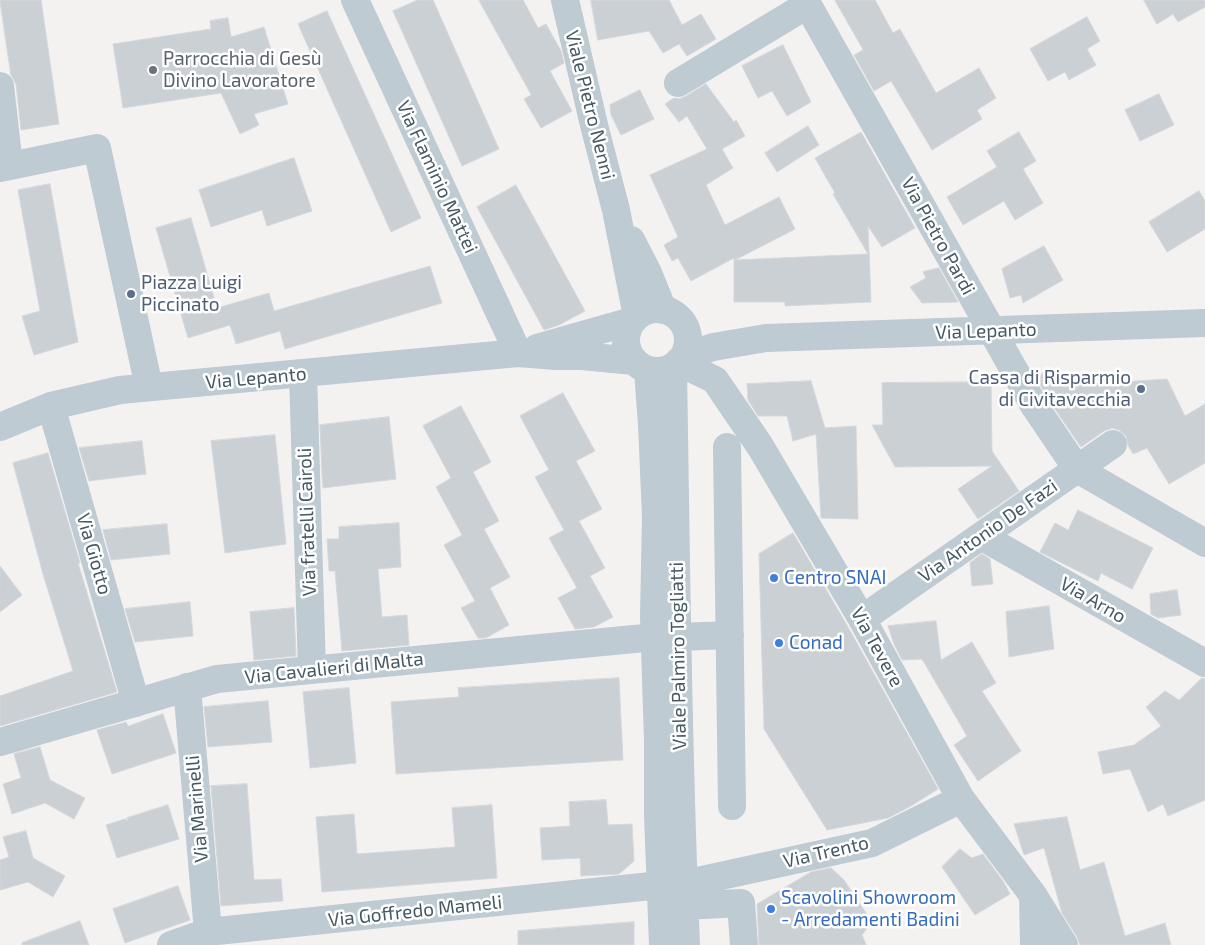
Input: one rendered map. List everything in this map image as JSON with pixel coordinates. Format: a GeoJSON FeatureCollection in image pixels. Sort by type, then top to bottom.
{"type":"FeatureCollection","features":[{"type":"Feature","properties":{"kind":"street","name":"Via Flaminio Mattei"},"geometry":{"type":"LineString","coordinates":[[355,0],[518,353]]}},
{"type":"Feature","properties":{"kind":"street","name":"Viale Pietro Nenni"},"geometry":{"type":"LineString","coordinates":[[565,0],[616,210],[648,273],[654,318],[686,332],[686,349],[663,363]]}},
{"type":"Feature","properties":{"kind":"street"},"geometry":{"type":"LineString","coordinates":[[678,83],[806,2]]}},
{"type":"Feature","properties":{"kind":"street","name":"Via Pietro Pardi"},"geometry":{"type":"LineString","coordinates":[[806,2],[1034,407],[1077,469]]}},
{"type":"Feature","properties":{"kind":"street"},"geometry":{"type":"LineString","coordinates":[[0,86],[5,167],[97,148],[149,387]]}},
{"type":"Feature","properties":{"kind":"street","name":"Via Lepanto"},"geometry":{"type":"LineString","coordinates":[[518,353],[654,318],[766,338]]}},
{"type":"Feature","properties":{"kind":"street"},"geometry":{"type":"LineString","coordinates":[[654,318],[628,327],[626,338],[627,351],[663,363]]}},
{"type":"Feature","properties":{"kind":"street","name":"Via Lepanto"},"geometry":{"type":"LineString","coordinates":[[0,428],[51,406],[120,390],[518,353],[663,363],[713,347],[766,338],[1205,323]]}},
{"type":"Feature","properties":{"kind":"street","name":"Via Tevere"},"geometry":{"type":"LineString","coordinates":[[663,363],[715,380],[760,446],[862,619],[962,799],[1033,895],[1064,945]]}},
{"type":"Feature","properties":{"kind":"street","name":"Viale Palmiro Togliatti"},"geometry":{"type":"LineString","coordinates":[[663,363],[652,425],[656,517],[654,618],[666,637],[658,741],[658,815],[686,945]]}},
{"type":"Feature","properties":{"kind":"street","name":"Via fratelli Cairoli"},"geometry":{"type":"LineString","coordinates":[[303,374],[312,670]]}},
{"type":"Feature","properties":{"kind":"street","name":"Via Giotto"},"geometry":{"type":"LineString","coordinates":[[51,406],[136,703]]}},
{"type":"Feature","properties":{"kind":"street","name":"Via Antonio De Fazi"},"geometry":{"type":"LineString","coordinates":[[862,619],[1113,444]]}},
{"type":"Feature","properties":{"kind":"street"},"geometry":{"type":"LineString","coordinates":[[727,447],[732,806]]}},
{"type":"Feature","properties":{"kind":"street"},"geometry":{"type":"LineString","coordinates":[[1077,469],[1205,543]]}},
{"type":"Feature","properties":{"kind":"street","name":"Via Arno"},"geometry":{"type":"LineString","coordinates":[[981,536],[1205,663]]}},
{"type":"Feature","properties":{"kind":"street","name":"Via Cavalieri di Malta"},"geometry":{"type":"LineString","coordinates":[[0,742],[217,679],[666,637],[730,635]]}},
{"type":"Feature","properties":{"kind":"street","name":"Via Marinelli"},"geometry":{"type":"LineString","coordinates":[[187,687],[208,932]]}},
{"type":"Feature","properties":{"kind":"street","name":"Via Trento"},"geometry":{"type":"LineString","coordinates":[[676,892],[872,842],[962,799]]}},
{"type":"Feature","properties":{"kind":"street"},"geometry":{"type":"LineString","coordinates":[[676,892],[742,904],[744,945]]}},
{"type":"Feature","properties":{"kind":"street","name":"Viale Palmiro Togliatti"},"geometry":{"type":"LineString","coordinates":[[663,945],[676,892]]}},
{"type":"Feature","properties":{"kind":"street","name":"Via Goffredo Mameli"},"geometry":{"type":"LineString","coordinates":[[171,945],[208,932],[676,892]]}},
{"type":"Feature","properties":{"kind":"street"},"geometry":{"type":"LineString","coordinates":[[1033,895],[1034,945]]}},
{"type":"Feature","properties":{"kind":"building"},"geometry":{"type":"Polygon","coordinates":[[[0,0],[41,0],[59,124],[21,130],[16,84],[11,75],[0,0]]]}},
{"type":"Feature","properties":{"kind":"building"},"geometry":{"type":"Polygon","coordinates":[[[418,0],[433,0],[499,149],[462,166],[393,11],[418,0]]]}},
{"type":"Feature","properties":{"kind":"building"},"geometry":{"type":"Polygon","coordinates":[[[479,0],[523,0],[538,28],[546,24],[561,51],[564,63],[550,71],[572,111],[541,128],[524,99],[531,95],[479,0]]]}},
{"type":"Feature","properties":{"kind":"building"},"geometry":{"type":"Polygon","coordinates":[[[591,0],[669,0],[682,25],[701,14],[716,39],[687,56],[679,44],[663,53],[649,31],[598,40],[591,0]]]}},
{"type":"Feature","properties":{"kind":"building"},"geometry":{"type":"Polygon","coordinates":[[[835,0],[875,0],[893,33],[900,29],[936,93],[979,68],[996,98],[977,110],[982,119],[932,150],[891,81],[874,91],[854,55],[863,50],[835,0]]]}},
{"type":"Feature","properties":{"kind":"building"},"geometry":{"type":"Polygon","coordinates":[[[1144,0],[1205,0],[1205,7],[1178,22],[1173,14],[1157,24],[1144,0]]]}},
{"type":"Feature","properties":{"kind":"building"},"geometry":{"type":"Polygon","coordinates":[[[327,11],[421,218],[391,232],[298,24],[327,11]]]}},
{"type":"Feature","properties":{"kind":"building"},"geometry":{"type":"Polygon","coordinates":[[[1087,17],[1100,41],[1087,49],[1096,65],[1069,80],[1065,72],[1048,81],[1030,49],[1087,17]]]}},
{"type":"Feature","properties":{"kind":"building"},"geometry":{"type":"Polygon","coordinates":[[[228,18],[231,37],[264,27],[288,104],[254,114],[259,125],[240,134],[221,93],[123,108],[113,44],[211,29],[210,21],[228,18]]]}},
{"type":"Feature","properties":{"kind":"building"},"geometry":{"type":"Polygon","coordinates":[[[783,45],[811,102],[787,116],[772,91],[758,98],[742,66],[783,45]]]}},
{"type":"Feature","properties":{"kind":"building"},"geometry":{"type":"Polygon","coordinates":[[[706,84],[734,122],[736,120],[745,136],[722,149],[733,168],[706,185],[725,225],[779,197],[795,229],[735,260],[868,254],[833,194],[835,193],[815,158],[861,132],[915,228],[882,247],[868,226],[871,302],[785,306],[785,302],[734,302],[734,258],[691,281],[678,258],[672,261],[664,245],[678,237],[650,175],[707,149],[687,116],[679,122],[665,104],[674,98],[679,99],[686,96],[706,84]]]}},
{"type":"Feature","properties":{"kind":"building"},"geometry":{"type":"Polygon","coordinates":[[[640,90],[654,119],[621,135],[611,115],[610,105],[640,90]]]}},
{"type":"Feature","properties":{"kind":"building"},"geometry":{"type":"Polygon","coordinates":[[[1159,94],[1174,125],[1140,141],[1125,110],[1159,94]]]}},
{"type":"Feature","properties":{"kind":"building"},"geometry":{"type":"Polygon","coordinates":[[[808,126],[819,145],[777,172],[765,153],[808,126]]]}},
{"type":"Feature","properties":{"kind":"building"},"geometry":{"type":"Polygon","coordinates":[[[1019,132],[1036,161],[1023,169],[1043,203],[1015,220],[1004,201],[963,225],[947,197],[997,167],[987,151],[1019,132]]]}},
{"type":"Feature","properties":{"kind":"building"},"geometry":{"type":"Polygon","coordinates":[[[294,158],[312,211],[267,226],[262,210],[211,227],[199,190],[294,158]]]}},
{"type":"Feature","properties":{"kind":"building"},"geometry":{"type":"Polygon","coordinates":[[[50,184],[78,342],[34,355],[22,316],[40,311],[18,190],[50,184]]]}},
{"type":"Feature","properties":{"kind":"building"},"geometry":{"type":"Polygon","coordinates":[[[516,185],[585,311],[559,325],[544,330],[477,207],[516,185]]]}},
{"type":"Feature","properties":{"kind":"building"},"geometry":{"type":"Polygon","coordinates":[[[1199,191],[1205,201],[1205,229],[1167,252],[1149,222],[1199,191]]]}},
{"type":"Feature","properties":{"kind":"building"},"geometry":{"type":"Polygon","coordinates":[[[191,218],[217,308],[269,293],[274,311],[430,266],[442,303],[285,349],[280,331],[236,344],[230,325],[188,338],[156,228],[191,218]]]}},
{"type":"Feature","properties":{"kind":"building"},"geometry":{"type":"Polygon","coordinates":[[[1044,246],[1063,280],[1023,303],[1021,295],[1010,298],[1002,269],[1044,246]]]}},
{"type":"Feature","properties":{"kind":"building"},"geometry":{"type":"Polygon","coordinates":[[[939,268],[958,302],[922,303],[910,287],[926,278],[923,272],[939,268]]]}},
{"type":"Feature","properties":{"kind":"building"},"geometry":{"type":"Polygon","coordinates":[[[1044,372],[1084,374],[1089,384],[1167,379],[1185,416],[1205,404],[1205,463],[1169,484],[1147,448],[1133,454],[1126,436],[1119,430],[1112,428],[1104,431],[1081,447],[1048,399],[1037,379],[1044,372]]]}},
{"type":"Feature","properties":{"kind":"building"},"geometry":{"type":"Polygon","coordinates":[[[811,381],[825,428],[856,426],[858,519],[821,518],[816,434],[793,441],[787,416],[758,416],[748,400],[747,384],[811,381]]]}},
{"type":"Feature","properties":{"kind":"building"},"geometry":{"type":"Polygon","coordinates":[[[991,382],[992,451],[1019,491],[978,519],[958,489],[992,466],[895,467],[872,425],[883,425],[882,383],[991,382]]]}},
{"type":"Feature","properties":{"kind":"building"},"geometry":{"type":"Polygon","coordinates":[[[563,393],[595,451],[576,461],[602,509],[579,521],[605,568],[590,576],[613,617],[594,627],[575,629],[558,598],[577,588],[549,538],[564,530],[535,477],[549,470],[520,416],[563,393]]]}},
{"type":"Feature","properties":{"kind":"building"},"geometry":{"type":"Polygon","coordinates":[[[461,406],[491,462],[473,472],[499,521],[484,529],[510,577],[490,588],[509,625],[486,638],[478,638],[461,608],[475,601],[444,545],[462,535],[436,487],[451,478],[423,426],[461,406]]]}},
{"type":"Feature","properties":{"kind":"building"},"geometry":{"type":"Polygon","coordinates":[[[389,417],[396,479],[323,488],[320,425],[389,417]]]}},
{"type":"Feature","properties":{"kind":"building"},"geometry":{"type":"Polygon","coordinates":[[[275,435],[286,544],[225,553],[211,441],[275,435]]]}},
{"type":"Feature","properties":{"kind":"building"},"geometry":{"type":"Polygon","coordinates":[[[142,441],[146,474],[89,481],[79,448],[142,441]]]}},
{"type":"Feature","properties":{"kind":"building"},"geometry":{"type":"Polygon","coordinates":[[[48,453],[80,563],[78,563],[117,692],[0,726],[0,696],[73,671],[43,574],[13,463],[48,453]]]}},
{"type":"Feature","properties":{"kind":"building"},"geometry":{"type":"Polygon","coordinates":[[[1078,510],[1153,548],[1132,589],[1101,573],[1098,581],[1040,552],[1055,523],[1068,530],[1078,510]]]}},
{"type":"Feature","properties":{"kind":"building"},"geometry":{"type":"Polygon","coordinates":[[[399,523],[401,567],[378,569],[382,617],[407,615],[409,645],[342,651],[335,571],[329,571],[327,539],[339,539],[339,527],[399,523]]]}},
{"type":"Feature","properties":{"kind":"building"},"geometry":{"type":"Polygon","coordinates":[[[167,524],[170,554],[111,560],[103,530],[167,524]]]}},
{"type":"Feature","properties":{"kind":"building"},"geometry":{"type":"Polygon","coordinates":[[[793,533],[848,627],[938,789],[888,818],[827,830],[764,729],[759,554],[793,533]]]}},
{"type":"Feature","properties":{"kind":"building"},"geometry":{"type":"Polygon","coordinates":[[[982,554],[990,559],[993,584],[972,586],[970,563],[982,554]]]}},
{"type":"Feature","properties":{"kind":"building"},"geometry":{"type":"Polygon","coordinates":[[[0,566],[22,595],[0,612],[0,566]]]}},
{"type":"Feature","properties":{"kind":"building"},"geometry":{"type":"Polygon","coordinates":[[[1177,590],[1181,615],[1158,618],[1151,614],[1150,594],[1177,590]]]}},
{"type":"Feature","properties":{"kind":"building"},"geometry":{"type":"Polygon","coordinates":[[[190,602],[193,636],[135,642],[125,609],[190,602]]]}},
{"type":"Feature","properties":{"kind":"building"},"geometry":{"type":"Polygon","coordinates":[[[1049,606],[1054,649],[1009,657],[1006,612],[1049,606]]]}},
{"type":"Feature","properties":{"kind":"building"},"geometry":{"type":"Polygon","coordinates":[[[294,608],[296,656],[254,660],[250,612],[294,608]]]}},
{"type":"Feature","properties":{"kind":"building"},"geometry":{"type":"Polygon","coordinates":[[[936,621],[941,660],[972,642],[996,683],[982,691],[1021,751],[978,781],[954,745],[967,736],[922,659],[902,660],[888,626],[936,621]]]}},
{"type":"Feature","properties":{"kind":"building"},"geometry":{"type":"Polygon","coordinates":[[[619,678],[623,760],[396,774],[391,702],[459,697],[458,688],[619,678]]]}},
{"type":"Feature","properties":{"kind":"building"},"geometry":{"type":"Polygon","coordinates":[[[1202,678],[1205,679],[1205,800],[1168,816],[1163,804],[1148,812],[1130,769],[1103,774],[1098,752],[1134,745],[1161,726],[1146,707],[1165,691],[1179,700],[1202,678]]]}},
{"type":"Feature","properties":{"kind":"building"},"geometry":{"type":"Polygon","coordinates":[[[349,688],[356,763],[310,768],[303,692],[349,688]]]}},
{"type":"Feature","properties":{"kind":"building"},"geometry":{"type":"Polygon","coordinates":[[[268,701],[272,742],[208,747],[204,707],[268,701]]]}},
{"type":"Feature","properties":{"kind":"building"},"geometry":{"type":"Polygon","coordinates":[[[163,714],[176,753],[112,774],[97,730],[126,722],[128,726],[163,714]]]}},
{"type":"Feature","properties":{"kind":"building"},"geometry":{"type":"Polygon","coordinates":[[[40,747],[50,780],[85,798],[74,819],[45,803],[12,814],[3,784],[21,778],[14,754],[40,747]]]}},
{"type":"Feature","properties":{"kind":"building"},"geometry":{"type":"Polygon","coordinates":[[[247,784],[254,880],[281,879],[283,901],[221,906],[211,786],[247,784]]]}},
{"type":"Feature","properties":{"kind":"building"},"geometry":{"type":"Polygon","coordinates":[[[606,800],[608,825],[632,824],[634,861],[619,874],[581,876],[580,858],[542,860],[540,828],[570,826],[569,802],[606,800]]]}},
{"type":"Feature","properties":{"kind":"building"},"geometry":{"type":"Polygon","coordinates":[[[168,805],[179,839],[117,858],[106,825],[125,819],[128,821],[127,818],[168,805]]]}},
{"type":"Feature","properties":{"kind":"building"},"geometry":{"type":"Polygon","coordinates":[[[492,805],[497,878],[322,892],[316,817],[354,814],[357,854],[455,847],[452,808],[492,805]]]}},
{"type":"Feature","properties":{"kind":"building"},"geometry":{"type":"Polygon","coordinates":[[[1067,817],[1080,870],[1104,862],[1125,936],[1165,923],[1171,945],[1080,945],[1062,913],[1044,848],[1024,855],[1014,824],[1067,817]]]}},
{"type":"Feature","properties":{"kind":"building"},"geometry":{"type":"Polygon","coordinates":[[[26,831],[33,858],[65,876],[53,897],[28,882],[0,890],[0,860],[9,857],[3,837],[26,831]]]}},
{"type":"Feature","properties":{"kind":"building"},"geometry":{"type":"Polygon","coordinates":[[[960,849],[972,858],[983,854],[1010,894],[975,915],[942,867],[960,849]]]}},
{"type":"Feature","properties":{"kind":"building"},"geometry":{"type":"Polygon","coordinates":[[[831,868],[844,880],[872,922],[862,935],[866,945],[759,945],[757,904],[811,872],[831,868]]]}},
{"type":"Feature","properties":{"kind":"building"},"geometry":{"type":"Polygon","coordinates":[[[178,886],[190,920],[125,943],[113,909],[178,886]]]}},
{"type":"Feature","properties":{"kind":"building"},"geometry":{"type":"Polygon","coordinates":[[[80,921],[89,945],[22,945],[22,943],[80,921]]]}},
{"type":"Feature","properties":{"kind":"building"},"geometry":{"type":"Polygon","coordinates":[[[634,922],[634,945],[518,945],[518,931],[634,922]]]}},
{"type":"Feature","properties":{"kind":"place","name":"Parrocchia di Gesù Divino Lavoratore"},"geometry":{"type":"Point","coordinates":[153,70]}},
{"type":"Feature","properties":{"kind":"place","name":"Piazza Luigi Piccinato"},"geometry":{"type":"Point","coordinates":[131,294]}},
{"type":"Feature","properties":{"kind":"place","name":"Cassa di Risparmio di Civitavecchia"},"geometry":{"type":"Point","coordinates":[1141,389]}},
{"type":"Feature","properties":{"kind":"place","name":"Centro SNAI"},"geometry":{"type":"Point","coordinates":[774,578]}},
{"type":"Feature","properties":{"kind":"place","name":"Conad"},"geometry":{"type":"Point","coordinates":[779,643]}},
{"type":"Feature","properties":{"kind":"place","name":"Scavolini Showroom - Arredamenti Badini"},"geometry":{"type":"Point","coordinates":[771,909]}}]}
